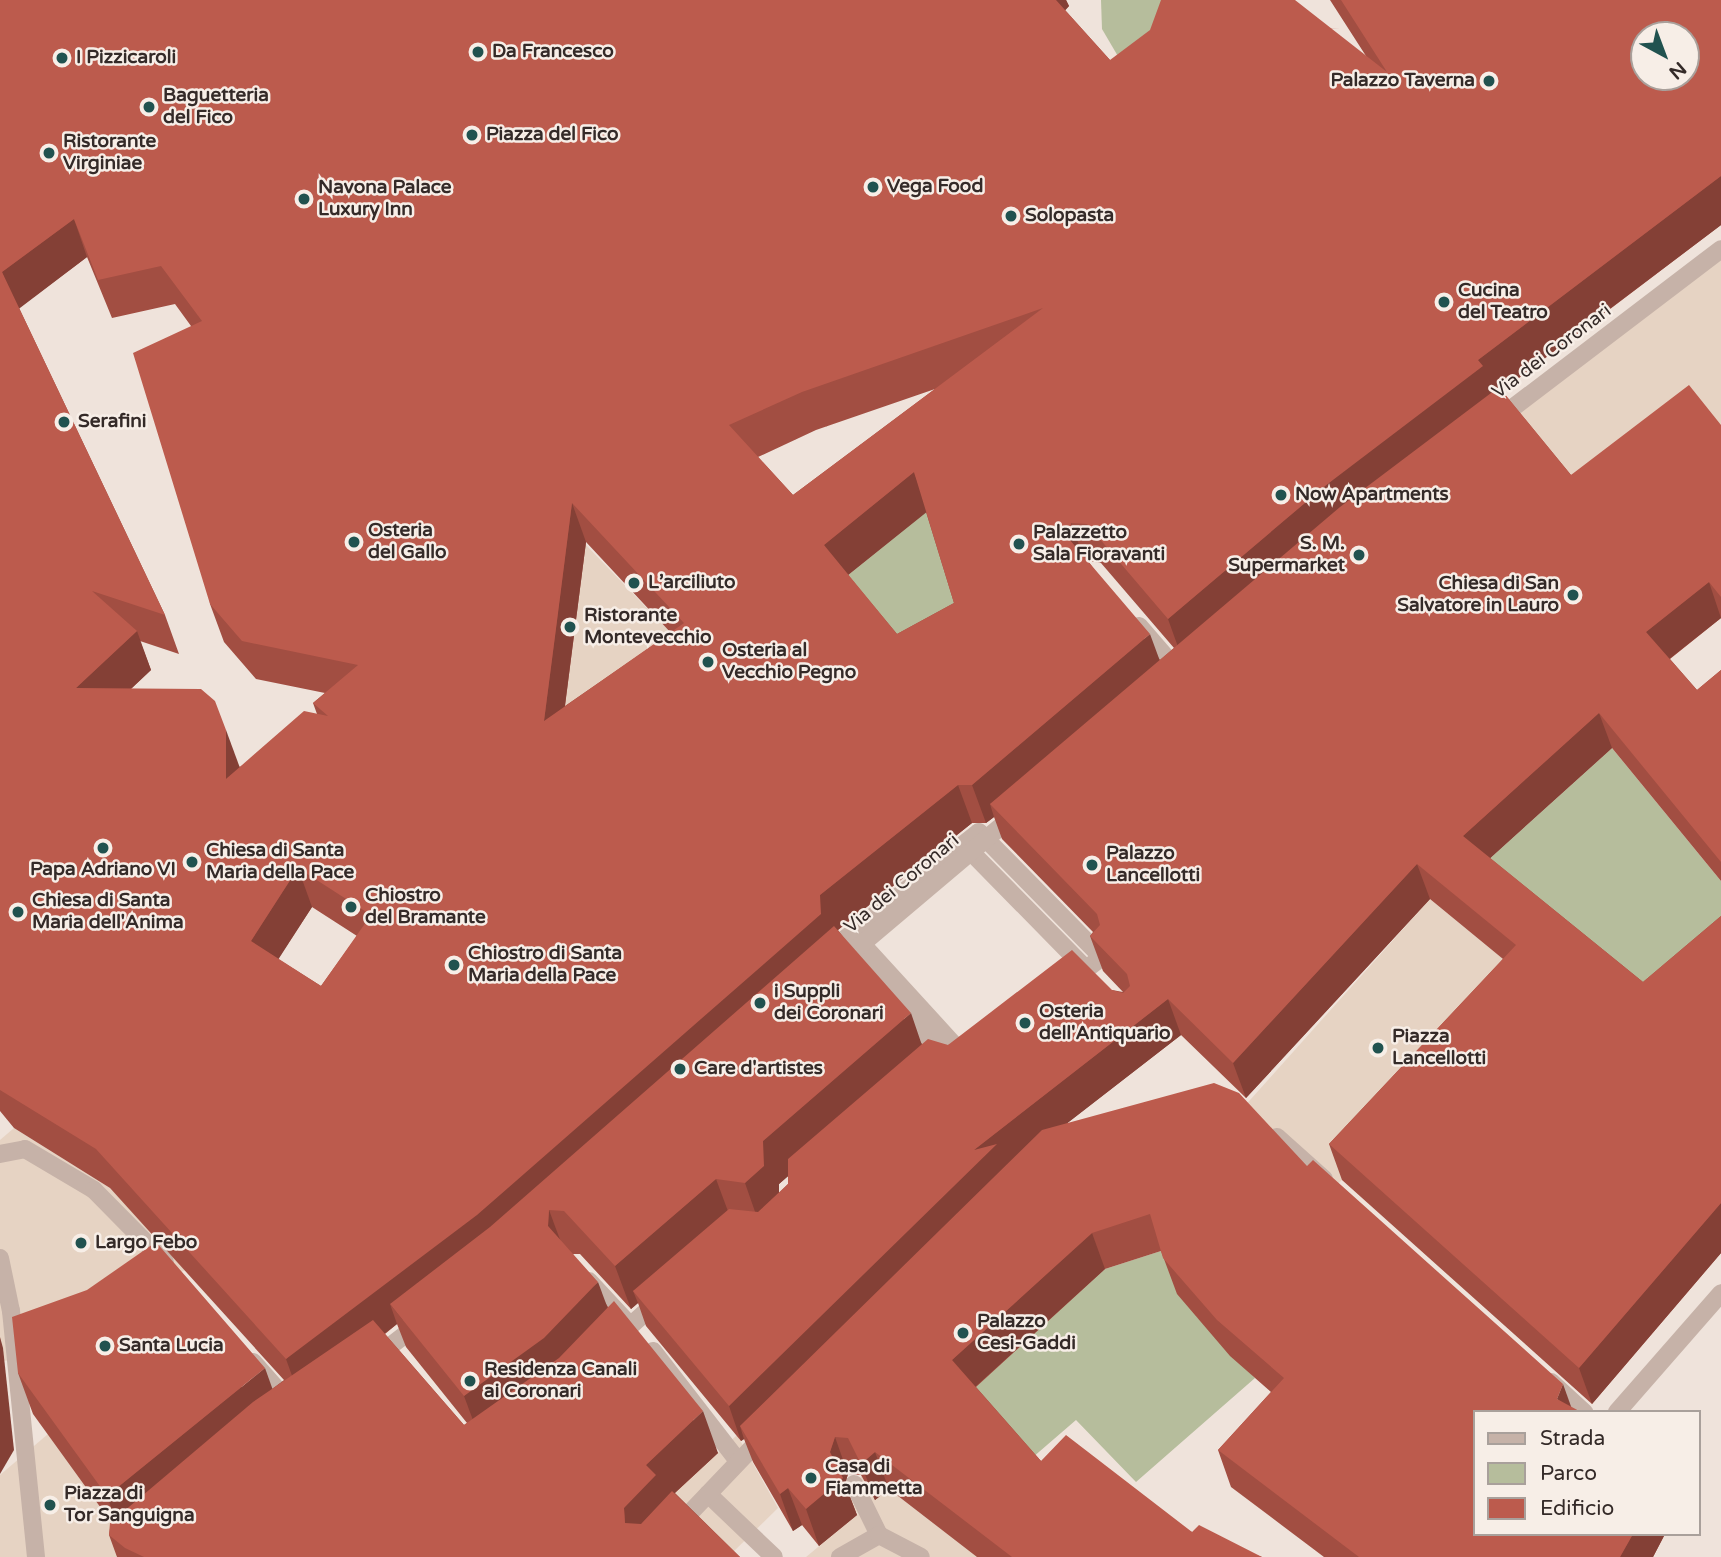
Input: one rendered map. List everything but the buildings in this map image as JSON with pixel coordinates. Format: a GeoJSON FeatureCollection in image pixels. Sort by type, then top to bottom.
{"type":"FeatureCollection","features":[{"type":"Feature","properties":{"kind":"street","name":"Via dei Coronari"},"geometry":{"type":"LineString","coordinates":[[1485,429],[1721,249]]}},
{"type":"Feature","properties":{"kind":"street"},"geometry":{"type":"LineString","coordinates":[[1126,610],[1178,671]]}},
{"type":"Feature","properties":{"kind":"street"},"geometry":{"type":"LineString","coordinates":[[1158,689],[1199,654]]}},
{"type":"Feature","properties":{"kind":"street","name":"Via dei Coronari"},"geometry":{"type":"LineString","coordinates":[[820,979],[1027,804]]}},
{"type":"Feature","properties":{"kind":"street"},"geometry":{"type":"LineString","coordinates":[[922,1076],[960,1058],[1102,957],[979,832],[841,942],[856,948],[960,1058]]}},
{"type":"Feature","properties":{"kind":"street"},"geometry":{"type":"LineString","coordinates":[[972,853],[1104,988]]}},
{"type":"Feature","properties":{"kind":"street"},"geometry":{"type":"LineString","coordinates":[[1258,1120],[1340,1192]]}},
{"type":"Feature","properties":{"kind":"street"},"geometry":{"type":"LineString","coordinates":[[0,1154],[25,1149],[94,1190],[179,1275]]}},
{"type":"Feature","properties":{"kind":"street"},"geometry":{"type":"LineString","coordinates":[[0,1258],[15,1360],[36,1557]]}},
{"type":"Feature","properties":{"kind":"street"},"geometry":{"type":"LineString","coordinates":[[572,1262],[630,1325],[738,1461]]}},
{"type":"Feature","properties":{"kind":"street"},"geometry":{"type":"LineString","coordinates":[[603,1353],[679,1282]]}},
{"type":"Feature","properties":{"kind":"street"},"geometry":{"type":"LineString","coordinates":[[1619,1410],[1721,1293]]}},
{"type":"Feature","properties":{"kind":"street"},"geometry":{"type":"LineString","coordinates":[[359,1370],[394,1352],[433,1313]]}},
{"type":"Feature","properties":{"kind":"street"},"geometry":{"type":"LineString","coordinates":[[242,1349],[304,1408],[280,1421]]}},
{"type":"Feature","properties":{"kind":"street"},"geometry":{"type":"LineString","coordinates":[[1532,1365],[1582,1410]]}},
{"type":"Feature","properties":{"kind":"street"},"geometry":{"type":"LineString","coordinates":[[648,1557],[738,1461],[775,1426]]}},
{"type":"Feature","properties":{"kind":"street"},"geometry":{"type":"LineString","coordinates":[[854,1484],[878,1535],[921,1557]]}},
{"type":"Feature","properties":{"kind":"street"},"geometry":{"type":"LineString","coordinates":[[708,1494],[774,1557]]}},
{"type":"Feature","properties":{"kind":"street"},"geometry":{"type":"LineString","coordinates":[[840,1557],[878,1535]]}},
{"type":"Feature","properties":{"kind":"green space"},"geometry":{"type":"Polygon","coordinates":[[[1101,0],[1189,0],[1119,58],[1102,29],[1101,0]]]}},
{"type":"Feature","properties":{"kind":"green space"},"geometry":{"type":"Polygon","coordinates":[[[927,511],[968,642],[917,680],[838,583],[927,511]]]}},
{"type":"Feature","properties":{"kind":"green space"},"geometry":{"type":"Polygon","coordinates":[[[1612,748],[1721,881],[1721,960],[1656,1017],[1476,871],[1612,748]]]}},
{"type":"Feature","properties":{"kind":"green space"},"geometry":{"type":"Polygon","coordinates":[[[1164,1250],[1197,1317],[1255,1378],[1136,1482],[1076,1420],[1025,1464],[965,1396],[1105,1269],[1164,1250]]]}},
{"type":"Feature","properties":{"kind":"shaded area"},"geometry":{"type":"Polygon","coordinates":[[[1721,243],[1721,443],[1598,516],[1506,413],[1721,243]]]}},
{"type":"Feature","properties":{"kind":"shaded area"},"geometry":{"type":"Polygon","coordinates":[[[585,544],[699,662],[420,865],[571,660],[585,544]]]}},
{"type":"Feature","properties":{"kind":"shaded area","name":"Piazza Lancellotti"},"geometry":{"type":"Polygon","coordinates":[[[1430,899],[1530,981],[1320,1203],[1242,1109],[1430,899]]]}},
{"type":"Feature","properties":{"kind":"shaded area","name":"Largo Febo"},"geometry":{"type":"Polygon","coordinates":[[[14,1128],[110,1188],[187,1269],[15,1360],[0,1361],[0,1140],[14,1128]]]}},
{"type":"Feature","properties":{"kind":"shaded area","name":"Piazza di Tor Sanguigna"},"geometry":{"type":"Polygon","coordinates":[[[48,1434],[121,1535],[126,1546],[116,1557],[0,1557],[0,1475],[48,1434]]]}},
{"type":"Feature","properties":{"kind":"shaded area"},"geometry":{"type":"Polygon","coordinates":[[[737,1435],[778,1508],[728,1557],[638,1527],[737,1435]]]}},
{"type":"Feature","properties":{"kind":"shaded area"},"geometry":{"type":"Polygon","coordinates":[[[867,1472],[978,1557],[806,1557],[858,1514],[843,1493],[867,1472]]]}},
{"type":"Feature","properties":{"kind":"place","name":"Da Francesco"},"geometry":{"type":"Point","coordinates":[478,52]}},
{"type":"Feature","properties":{"kind":"place","name":"I Pizzicaroli"},"geometry":{"type":"Point","coordinates":[62,58]}},
{"type":"Feature","properties":{"kind":"place","name":"Palazzo Taverna"},"geometry":{"type":"Point","coordinates":[1489,81]}},
{"type":"Feature","properties":{"kind":"place","name":"Baguetteria del Fico"},"geometry":{"type":"Point","coordinates":[149,107]}},
{"type":"Feature","properties":{"kind":"place","name":"Piazza del Fico"},"geometry":{"type":"Point","coordinates":[472,135]}},
{"type":"Feature","properties":{"kind":"place","name":"Ristorante Virginiae"},"geometry":{"type":"Point","coordinates":[49,153]}},
{"type":"Feature","properties":{"kind":"place","name":"Vega Food"},"geometry":{"type":"Point","coordinates":[873,187]}},
{"type":"Feature","properties":{"kind":"place","name":"Navona Palace Luxury Inn"},"geometry":{"type":"Point","coordinates":[304,199]}},
{"type":"Feature","properties":{"kind":"place","name":"Solopasta"},"geometry":{"type":"Point","coordinates":[1011,216]}},
{"type":"Feature","properties":{"kind":"place","name":"Cucina del Teatro"},"geometry":{"type":"Point","coordinates":[1444,302]}},
{"type":"Feature","properties":{"kind":"place","name":"Serafini"},"geometry":{"type":"Point","coordinates":[64,422]}},
{"type":"Feature","properties":{"kind":"place","name":"Now Apartments"},"geometry":{"type":"Point","coordinates":[1281,495]}},
{"type":"Feature","properties":{"kind":"place","name":"Osteria del Gallo"},"geometry":{"type":"Point","coordinates":[354,542]}},
{"type":"Feature","properties":{"kind":"place","name":"Palazzetto Sala Fioravanti"},"geometry":{"type":"Point","coordinates":[1019,544]}},
{"type":"Feature","properties":{"kind":"place","name":"S. M. Supermarket"},"geometry":{"type":"Point","coordinates":[1359,555]}},
{"type":"Feature","properties":{"kind":"place","name":"L’arciliuto"},"geometry":{"type":"Point","coordinates":[634,583]}},
{"type":"Feature","properties":{"kind":"place","name":"Chiesa di San Salvatore in Lauro"},"geometry":{"type":"Point","coordinates":[1573,595]}},
{"type":"Feature","properties":{"kind":"place","name":"Ristorante Montevecchio"},"geometry":{"type":"Point","coordinates":[570,627]}},
{"type":"Feature","properties":{"kind":"place","name":"Osteria al Vecchio Pegno"},"geometry":{"type":"Point","coordinates":[708,662]}},
{"type":"Feature","properties":{"kind":"place","name":"Papa Adriano VI"},"geometry":{"type":"Point","coordinates":[103,848]}},
{"type":"Feature","properties":{"kind":"place","name":"Chiesa di Santa Maria della Pace"},"geometry":{"type":"Point","coordinates":[192,862]}},
{"type":"Feature","properties":{"kind":"place","name":"Palazzo Lancellotti"},"geometry":{"type":"Point","coordinates":[1092,865]}},
{"type":"Feature","properties":{"kind":"place","name":"Chiostro del Bramante"},"geometry":{"type":"Point","coordinates":[351,907]}},
{"type":"Feature","properties":{"kind":"place","name":"Chiesa di Santa Maria dell'Anima"},"geometry":{"type":"Point","coordinates":[18,912]}},
{"type":"Feature","properties":{"kind":"place","name":"Chiostro di Santa Maria della Pace"},"geometry":{"type":"Point","coordinates":[454,965]}},
{"type":"Feature","properties":{"kind":"place","name":"i Suppli dei Coronari"},"geometry":{"type":"Point","coordinates":[760,1003]}},
{"type":"Feature","properties":{"kind":"place","name":"Osteria dell'Antiquario"},"geometry":{"type":"Point","coordinates":[1025,1023]}},
{"type":"Feature","properties":{"kind":"place","name":"Piazza Lancellotti"},"geometry":{"type":"Point","coordinates":[1378,1048]}},
{"type":"Feature","properties":{"kind":"place","name":"Care d'artistes"},"geometry":{"type":"Point","coordinates":[680,1069]}},
{"type":"Feature","properties":{"kind":"place","name":"Largo Febo"},"geometry":{"type":"Point","coordinates":[81,1243]}},
{"type":"Feature","properties":{"kind":"place","name":"Palazzo Cesi-Gaddi"},"geometry":{"type":"Point","coordinates":[963,1333]}},
{"type":"Feature","properties":{"kind":"place","name":"Santa Lucia"},"geometry":{"type":"Point","coordinates":[105,1346]}},
{"type":"Feature","properties":{"kind":"place","name":"Residenza Canali ai Coronari"},"geometry":{"type":"Point","coordinates":[470,1381]}},
{"type":"Feature","properties":{"kind":"place","name":"Casa di Fiammetta"},"geometry":{"type":"Point","coordinates":[811,1478]}},
{"type":"Feature","properties":{"kind":"place","name":"Piazza di Tor Sanguigna"},"geometry":{"type":"Point","coordinates":[50,1505]}}]}
